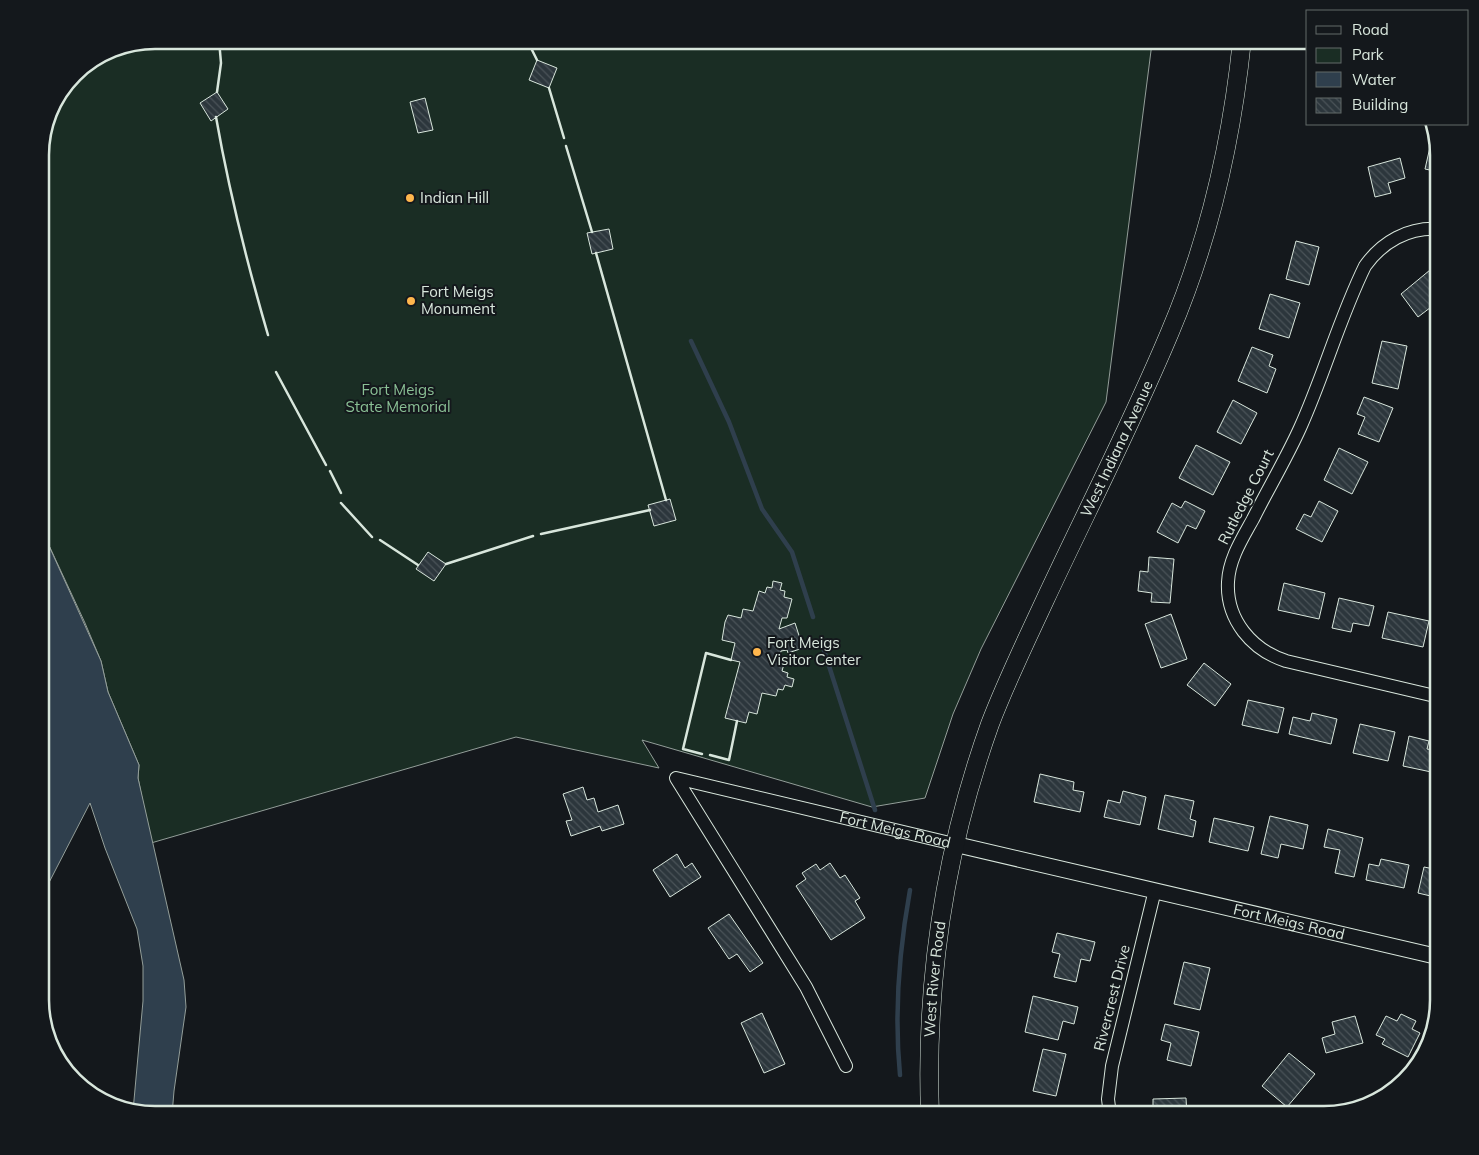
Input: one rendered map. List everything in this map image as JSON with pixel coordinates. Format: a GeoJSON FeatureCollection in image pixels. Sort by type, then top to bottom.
{"type":"FeatureCollection","features":[{"type":"Feature","properties":{"kind":"main road","name":"West Indiana Avenue"},"geometry":{"type":"LineString","coordinates":[[954,844],[974,773],[1002,697],[1031,630],[1135,411],[1171,330],[1191,277],[1222,165],[1241,49]]}},
{"type":"Feature","properties":{"kind":"main road","name":"West River Road"},"geometry":{"type":"LineString","coordinates":[[930,1106],[928,1067],[934,960],[954,844]]}},
{"type":"Feature","properties":{"kind":"street","name":"Rutledge Court"},"geometry":{"type":"LineString","coordinates":[[1430,230],[1413,231],[1394,238],[1378,250],[1365,266],[1299,431],[1236,551],[1228,582],[1230,603],[1237,623],[1250,640],[1267,653],[1286,661],[1430,695]]}},
{"type":"Feature","properties":{"kind":"street","name":"Fort Meigs Road"},"geometry":{"type":"LineString","coordinates":[[846,1066],[806,987],[676,778],[1430,955]]}},
{"type":"Feature","properties":{"kind":"street","name":"Rivercrest Drive"},"geometry":{"type":"LineString","coordinates":[[1109,1106],[1112,1066],[1155,890]]}},
{"type":"Feature","properties":{"kind":"green space","name":"Fort Meigs State Memorial"},"geometry":{"type":"Polygon","coordinates":[[[154,49],[1151,49],[1106,402],[981,649],[953,714],[925,798],[872,807],[642,740],[659,768],[516,737],[151,843],[138,778],[139,765],[108,692],[101,661],[49,545],[49,148],[54,121],[67,96],[85,75],[108,60],[127,52],[154,49]]]}},
{"type":"Feature","properties":{"kind":"water"},"geometry":{"type":"Polygon","coordinates":[[[49,546],[101,661],[108,692],[139,765],[138,778],[184,980],[186,1007],[173,1106],[134,1104],[143,1001],[143,966],[137,929],[105,848],[90,803],[49,883],[49,546]]]}},
{"type":"Feature","properties":{"kind":"building"},"geometry":{"type":"Polygon","coordinates":[[[537,60],[557,68],[549,88],[529,80],[537,60]]]}},
{"type":"Feature","properties":{"kind":"building"},"geometry":{"type":"Polygon","coordinates":[[[217,92],[228,109],[211,121],[200,103],[217,92]]]}},
{"type":"Feature","properties":{"kind":"building"},"geometry":{"type":"Polygon","coordinates":[[[425,98],[433,130],[418,133],[410,102],[425,98]]]}},
{"type":"Feature","properties":{"kind":"building"},"geometry":{"type":"Polygon","coordinates":[[[1430,149],[1430,170],[1425,169],[1430,149]]]}},
{"type":"Feature","properties":{"kind":"building"},"geometry":{"type":"Polygon","coordinates":[[[1400,158],[1405,178],[1388,183],[1391,193],[1375,197],[1368,167],[1400,158]]]}},
{"type":"Feature","properties":{"kind":"building"},"geometry":{"type":"Polygon","coordinates":[[[609,229],[613,249],[592,254],[587,233],[609,229]]]}},
{"type":"Feature","properties":{"kind":"building"},"geometry":{"type":"Polygon","coordinates":[[[1296,241],[1319,247],[1309,285],[1286,279],[1296,241]]]}},
{"type":"Feature","properties":{"kind":"building"},"geometry":{"type":"Polygon","coordinates":[[[1430,270],[1430,308],[1418,317],[1401,294],[1430,270]]]}},
{"type":"Feature","properties":{"kind":"building"},"geometry":{"type":"Polygon","coordinates":[[[1270,294],[1300,303],[1289,338],[1259,329],[1270,294]]]}},
{"type":"Feature","properties":{"kind":"building"},"geometry":{"type":"Polygon","coordinates":[[[1382,341],[1407,346],[1398,389],[1372,383],[1382,341]]]}},
{"type":"Feature","properties":{"kind":"building"},"geometry":{"type":"Polygon","coordinates":[[[1252,347],[1273,355],[1269,366],[1276,369],[1267,393],[1238,381],[1252,347]]]}},
{"type":"Feature","properties":{"kind":"building"},"geometry":{"type":"Polygon","coordinates":[[[1364,397],[1393,408],[1379,442],[1358,434],[1365,417],[1357,414],[1364,397]]]}},
{"type":"Feature","properties":{"kind":"building"},"geometry":{"type":"Polygon","coordinates":[[[1233,400],[1257,413],[1241,444],[1217,432],[1233,400]]]}},
{"type":"Feature","properties":{"kind":"building"},"geometry":{"type":"Polygon","coordinates":[[[1196,445],[1230,462],[1213,495],[1179,478],[1196,445]]]}},
{"type":"Feature","properties":{"kind":"building"},"geometry":{"type":"Polygon","coordinates":[[[1339,448],[1368,462],[1352,494],[1324,480],[1339,448]]]}},
{"type":"Feature","properties":{"kind":"building"},"geometry":{"type":"Polygon","coordinates":[[[670,499],[676,520],[654,526],[648,505],[670,499]]]}},
{"type":"Feature","properties":{"kind":"building"},"geometry":{"type":"Polygon","coordinates":[[[1185,501],[1205,511],[1196,529],[1187,525],[1178,543],[1157,532],[1172,503],[1181,508],[1185,501]]]}},
{"type":"Feature","properties":{"kind":"building"},"geometry":{"type":"Polygon","coordinates":[[[1319,501],[1338,511],[1322,542],[1296,529],[1304,514],[1311,517],[1319,501]]]}},
{"type":"Feature","properties":{"kind":"building"},"geometry":{"type":"Polygon","coordinates":[[[428,552],[446,564],[434,581],[416,569],[428,552]]]}},
{"type":"Feature","properties":{"kind":"building"},"geometry":{"type":"Polygon","coordinates":[[[1149,557],[1174,559],[1170,603],[1151,602],[1152,593],[1138,591],[1140,571],[1148,572],[1149,557]]]}},
{"type":"Feature","properties":{"kind":"building","name":"Fort Meigs Visitor Center"},"geometry":{"type":"Polygon","coordinates":[[[773,581],[782,583],[780,590],[785,591],[784,597],[792,599],[787,618],[782,618],[779,629],[795,623],[803,648],[788,653],[787,650],[781,651],[778,662],[784,664],[782,671],[788,673],[787,677],[794,679],[792,687],[785,685],[783,690],[778,689],[776,696],[762,693],[757,714],[749,712],[746,723],[725,718],[740,662],[731,660],[735,643],[722,640],[725,622],[728,615],[741,618],[743,609],[753,611],[759,591],[765,593],[767,587],[772,588],[773,581]]]}},
{"type":"Feature","properties":{"kind":"building"},"geometry":{"type":"Polygon","coordinates":[[[1284,583],[1325,593],[1319,619],[1278,610],[1284,583]]]}},
{"type":"Feature","properties":{"kind":"building"},"geometry":{"type":"Polygon","coordinates":[[[1339,598],[1374,606],[1369,626],[1353,623],[1351,632],[1332,628],[1339,598]]]}},
{"type":"Feature","properties":{"kind":"building"},"geometry":{"type":"Polygon","coordinates":[[[1388,612],[1429,621],[1423,647],[1382,638],[1388,612]]]}},
{"type":"Feature","properties":{"kind":"building"},"geometry":{"type":"Polygon","coordinates":[[[1171,614],[1187,659],[1161,668],[1145,624],[1171,614]]]}},
{"type":"Feature","properties":{"kind":"building"},"geometry":{"type":"Polygon","coordinates":[[[1204,663],[1231,684],[1215,706],[1187,685],[1204,663]]]}},
{"type":"Feature","properties":{"kind":"building"},"geometry":{"type":"Polygon","coordinates":[[[1248,700],[1284,708],[1278,733],[1242,725],[1248,700]]]}},
{"type":"Feature","properties":{"kind":"building"},"geometry":{"type":"Polygon","coordinates":[[[1312,713],[1337,719],[1331,744],[1289,734],[1293,717],[1310,721],[1312,713]]]}},
{"type":"Feature","properties":{"kind":"building"},"geometry":{"type":"Polygon","coordinates":[[[1360,724],[1395,732],[1388,761],[1353,753],[1360,724]]]}},
{"type":"Feature","properties":{"kind":"building"},"geometry":{"type":"Polygon","coordinates":[[[1409,736],[1429,741],[1427,749],[1430,750],[1430,772],[1403,766],[1409,736]]]}},
{"type":"Feature","properties":{"kind":"building"},"geometry":{"type":"Polygon","coordinates":[[[1040,774],[1074,782],[1073,790],[1084,792],[1080,812],[1034,802],[1040,774]]]}},
{"type":"Feature","properties":{"kind":"building"},"geometry":{"type":"Polygon","coordinates":[[[583,787],[587,800],[594,798],[598,812],[618,805],[624,824],[602,831],[600,826],[571,836],[566,821],[572,820],[563,794],[583,787]]]}},
{"type":"Feature","properties":{"kind":"building"},"geometry":{"type":"Polygon","coordinates":[[[1123,791],[1146,797],[1140,825],[1104,817],[1108,800],[1120,803],[1123,791]]]}},
{"type":"Feature","properties":{"kind":"building"},"geometry":{"type":"Polygon","coordinates":[[[1165,795],[1194,801],[1190,819],[1196,821],[1193,837],[1158,829],[1165,795]]]}},
{"type":"Feature","properties":{"kind":"building"},"geometry":{"type":"Polygon","coordinates":[[[1270,816],[1308,825],[1303,849],[1281,844],[1278,858],[1261,854],[1270,816]]]}},
{"type":"Feature","properties":{"kind":"building"},"geometry":{"type":"Polygon","coordinates":[[[1214,818],[1254,827],[1248,851],[1209,842],[1214,818]]]}},
{"type":"Feature","properties":{"kind":"building"},"geometry":{"type":"Polygon","coordinates":[[[1328,829],[1363,838],[1354,877],[1335,873],[1340,850],[1324,847],[1328,829]]]}},
{"type":"Feature","properties":{"kind":"building"},"geometry":{"type":"Polygon","coordinates":[[[677,854],[685,868],[692,863],[701,877],[670,897],[653,870],[677,854]]]}},
{"type":"Feature","properties":{"kind":"building"},"geometry":{"type":"Polygon","coordinates":[[[1381,859],[1409,865],[1404,888],[1366,880],[1369,864],[1379,866],[1381,859]]]}},
{"type":"Feature","properties":{"kind":"building"},"geometry":{"type":"Polygon","coordinates":[[[830,863],[840,878],[845,875],[860,898],[855,901],[865,918],[831,940],[796,886],[806,879],[802,873],[816,864],[820,870],[830,863]]]}},
{"type":"Feature","properties":{"kind":"building"},"geometry":{"type":"Polygon","coordinates":[[[1424,867],[1430,868],[1430,896],[1418,893],[1424,867]]]}},
{"type":"Feature","properties":{"kind":"building"},"geometry":{"type":"Polygon","coordinates":[[[729,914],[763,963],[750,972],[737,954],[729,959],[708,928],[729,914]]]}},
{"type":"Feature","properties":{"kind":"building"},"geometry":{"type":"Polygon","coordinates":[[[1057,933],[1095,942],[1090,961],[1081,959],[1076,982],[1054,977],[1060,954],[1052,952],[1057,933]]]}},
{"type":"Feature","properties":{"kind":"building"},"geometry":{"type":"Polygon","coordinates":[[[1184,962],[1210,968],[1200,1010],[1174,1004],[1184,962]]]}},
{"type":"Feature","properties":{"kind":"building"},"geometry":{"type":"Polygon","coordinates":[[[1033,996],[1078,1007],[1074,1024],[1063,1021],[1058,1040],[1025,1032],[1033,996]]]}},
{"type":"Feature","properties":{"kind":"building"},"geometry":{"type":"Polygon","coordinates":[[[762,1013],[785,1064],[764,1073],[741,1023],[762,1013]]]}},
{"type":"Feature","properties":{"kind":"building"},"geometry":{"type":"Polygon","coordinates":[[[1401,1014],[1416,1021],[1412,1029],[1420,1033],[1408,1057],[1382,1044],[1385,1039],[1376,1035],[1386,1016],[1397,1021],[1401,1014]]]}},
{"type":"Feature","properties":{"kind":"building"},"geometry":{"type":"Polygon","coordinates":[[[1355,1016],[1363,1043],[1326,1053],[1322,1038],[1335,1034],[1332,1022],[1355,1016]]]}},
{"type":"Feature","properties":{"kind":"building"},"geometry":{"type":"Polygon","coordinates":[[[1165,1024],[1199,1032],[1191,1066],[1167,1060],[1171,1043],[1161,1040],[1165,1024]]]}},
{"type":"Feature","properties":{"kind":"building"},"geometry":{"type":"Polygon","coordinates":[[[1043,1049],[1066,1054],[1056,1096],[1033,1091],[1043,1049]]]}},
{"type":"Feature","properties":{"kind":"building"},"geometry":{"type":"Polygon","coordinates":[[[1289,1053],[1315,1074],[1288,1106],[1262,1086],[1289,1053]]]}},
{"type":"Feature","properties":{"kind":"building"},"geometry":{"type":"Polygon","coordinates":[[[1186,1098],[1186,1106],[1153,1106],[1153,1099],[1186,1098]]]}},
{"type":"Feature","properties":{"kind":"waterway"},"geometry":{"type":"LineString","coordinates":[[691,341],[729,422],[762,509],[792,552],[813,617]]}},
{"type":"Feature","properties":{"kind":"waterway"},"geometry":{"type":"LineString","coordinates":[[822,644],[875,810]]}},
{"type":"Feature","properties":{"kind":"waterway"},"geometry":{"type":"LineString","coordinates":[[900,1075],[897,1029],[899,982],[910,890]]}},
{"type":"Feature","properties":{"kind":"wall"},"geometry":{"type":"LineString","coordinates":[[217,92],[221,63],[220,49]]}},
{"type":"Feature","properties":{"kind":"wall"},"geometry":{"type":"LineString","coordinates":[[532,49],[537,60]]}},
{"type":"Feature","properties":{"kind":"wall"},"geometry":{"type":"LineString","coordinates":[[549,88],[564,138]]}},
{"type":"Feature","properties":{"kind":"wall"},"geometry":{"type":"LineString","coordinates":[[216,117],[239,227],[268,335]]}},
{"type":"Feature","properties":{"kind":"wall"},"geometry":{"type":"LineString","coordinates":[[566,146],[592,232]]}},
{"type":"Feature","properties":{"kind":"wall"},"geometry":{"type":"LineString","coordinates":[[596,253],[666,500]]}},
{"type":"Feature","properties":{"kind":"wall"},"geometry":{"type":"LineString","coordinates":[[276,372],[326,465]]}},
{"type":"Feature","properties":{"kind":"wall"},"geometry":{"type":"LineString","coordinates":[[330,471],[341,493]]}},
{"type":"Feature","properties":{"kind":"wall"},"geometry":{"type":"LineString","coordinates":[[341,503],[372,537]]}},
{"type":"Feature","properties":{"kind":"wall"},"geometry":{"type":"LineString","coordinates":[[541,534],[650,510]]}},
{"type":"Feature","properties":{"kind":"wall"},"geometry":{"type":"LineString","coordinates":[[446,564],[533,536]]}},
{"type":"Feature","properties":{"kind":"wall"},"geometry":{"type":"LineString","coordinates":[[380,540],[418,565]]}},
{"type":"Feature","properties":{"kind":"wall"},"geometry":{"type":"LineString","coordinates":[[702,754],[683,749],[706,653],[731,660]]}},
{"type":"Feature","properties":{"kind":"wall"},"geometry":{"type":"LineString","coordinates":[[710,755],[729,760],[737,721]]}},
{"type":"Feature","properties":{"kind":"place","name":"Indian Hill"},"geometry":{"type":"Point","coordinates":[410,198]}},
{"type":"Feature","properties":{"kind":"place","name":"Fort Meigs Monument"},"geometry":{"type":"Point","coordinates":[411,301]}},
{"type":"Feature","properties":{"kind":"place","name":"Fort Meigs Visitor Center"},"geometry":{"type":"Point","coordinates":[757,652]}}]}
